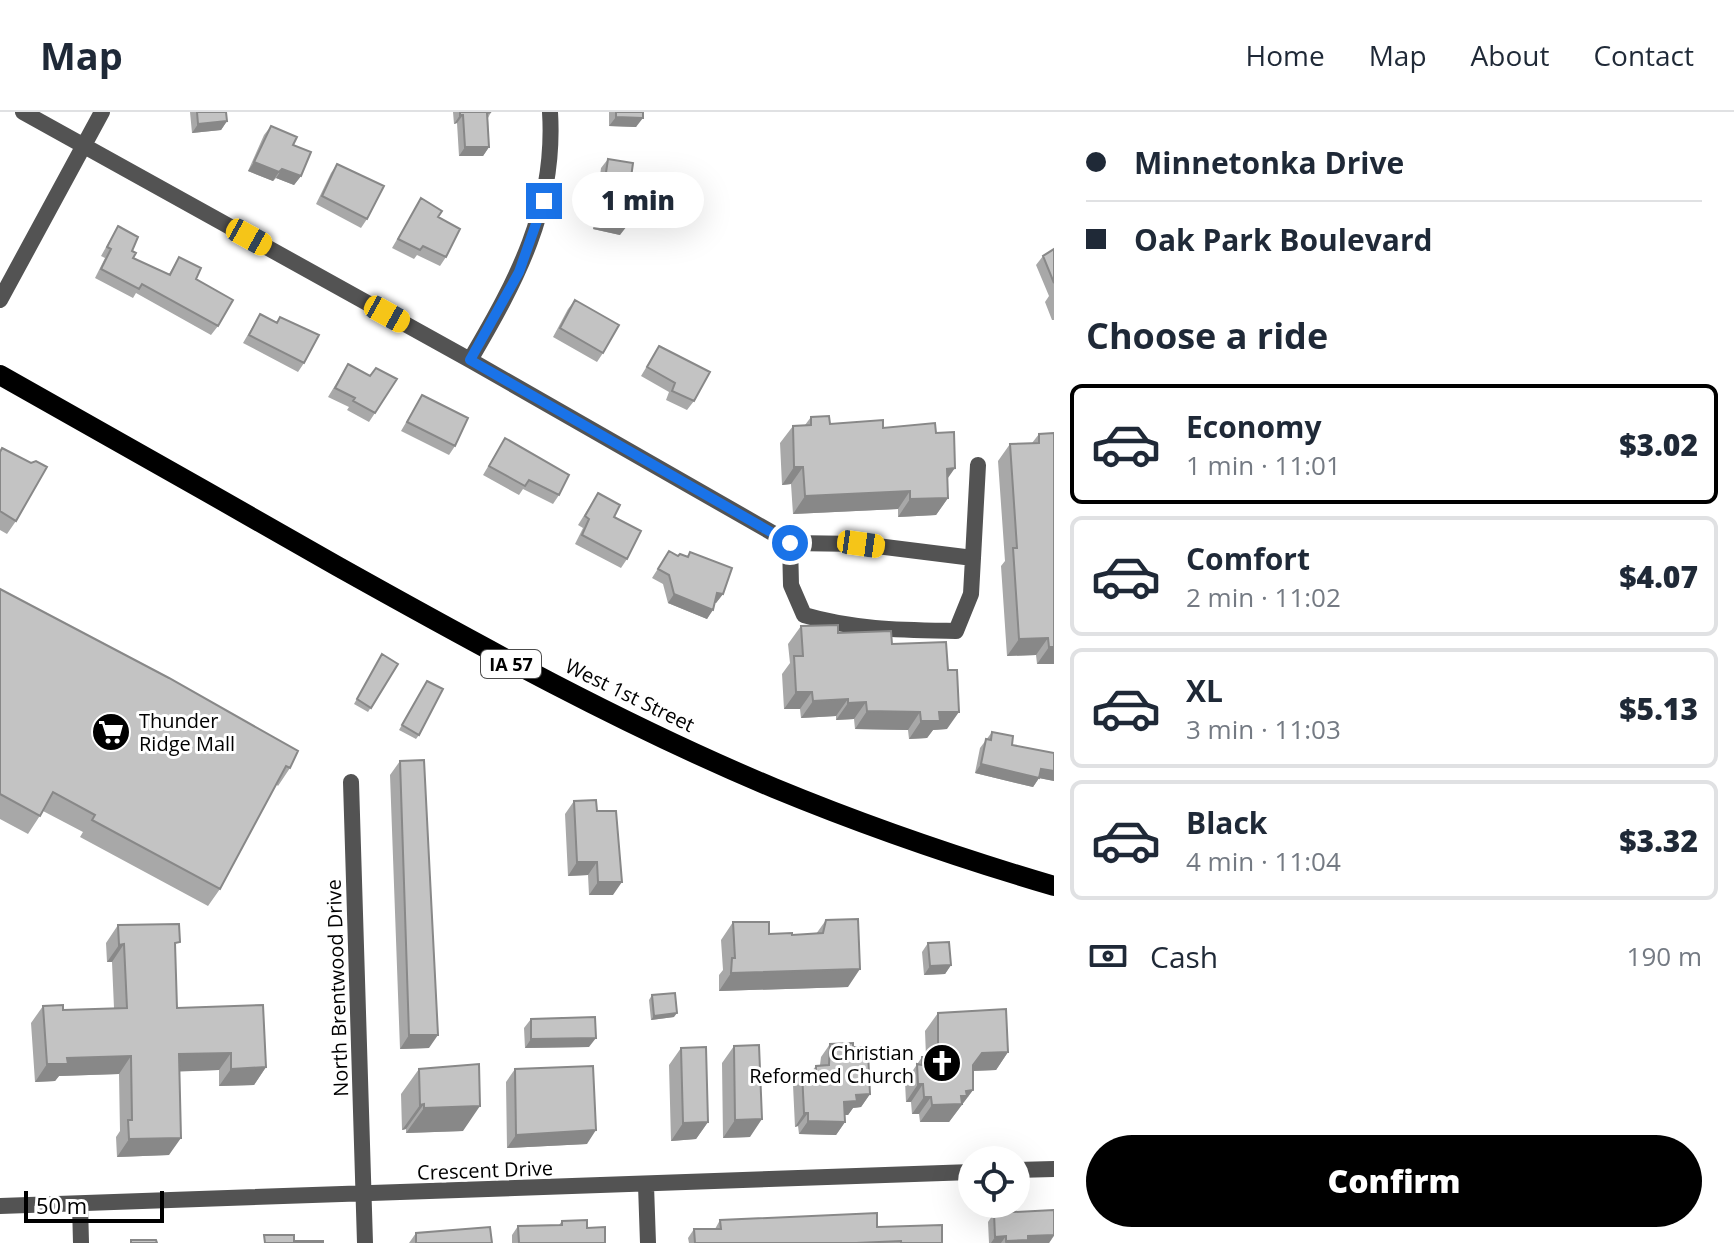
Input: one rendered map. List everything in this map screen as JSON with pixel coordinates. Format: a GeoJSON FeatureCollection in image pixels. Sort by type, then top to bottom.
{"type":"FeatureCollection","features":[{"type":"Feature","properties":{"kind":"main road","name":"West 1st Street"},"geometry":{"type":"LineString","coordinates":[[0,375],[497,656],[616,716],[773,788],[841,815],[925,846],[1054,886]]}},
{"type":"Feature","properties":{"kind":"street"},"geometry":{"type":"LineString","coordinates":[[23,112],[470,360],[784,540],[861,544],[973,558]]}},
{"type":"Feature","properties":{"kind":"street"},"geometry":{"type":"LineString","coordinates":[[0,300],[102,112]]}},
{"type":"Feature","properties":{"kind":"street"},"geometry":{"type":"LineString","coordinates":[[470,360],[504,302],[533,239],[544,201],[550,112]]}},
{"type":"Feature","properties":{"kind":"street"},"geometry":{"type":"LineString","coordinates":[[784,540],[791,585],[804,615],[832,624],[956,631],[971,594],[978,465]]}},
{"type":"Feature","properties":{"kind":"street","name":"North Brentwood Drive"},"geometry":{"type":"LineString","coordinates":[[351,782],[365,1243]]}},
{"type":"Feature","properties":{"kind":"street"},"geometry":{"type":"LineString","coordinates":[[1030,1170],[1054,1169]]}},
{"type":"Feature","properties":{"kind":"street","name":"Crescent Drive"},"geometry":{"type":"LineString","coordinates":[[0,1206],[958,1173]]}},
{"type":"Feature","properties":{"kind":"street"},"geometry":{"type":"LineString","coordinates":[[646,1185],[648,1243]]}},
{"type":"Feature","properties":{"kind":"street"},"geometry":{"type":"LineString","coordinates":[[80,1204],[81,1243]]}},
{"type":"Feature","properties":{"kind":"building"},"geometry":{"type":"Polygon","coordinates":[[[197,112],[226,112],[227,121],[198,124],[197,112]]]}},
{"type":"Feature","properties":{"kind":"building"},"geometry":{"type":"Polygon","coordinates":[[[460,112],[491,112],[487,113],[489,147],[465,147],[463,115],[460,112]]]}},
{"type":"Feature","properties":{"kind":"building"},"geometry":{"type":"Polygon","coordinates":[[[616,112],[643,112],[643,118],[616,117],[616,112]]]}},
{"type":"Feature","properties":{"kind":"building"},"geometry":{"type":"Polygon","coordinates":[[[271,126],[297,137],[293,145],[311,152],[301,176],[282,169],[279,172],[254,162],[271,126]]]}},
{"type":"Feature","properties":{"kind":"building"},"geometry":{"type":"Polygon","coordinates":[[[608,159],[633,163],[627,226],[599,220],[608,159]]]}},
{"type":"Feature","properties":{"kind":"building"},"geometry":{"type":"Polygon","coordinates":[[[337,164],[384,186],[367,219],[322,196],[337,164]]]}},
{"type":"Feature","properties":{"kind":"building"},"geometry":{"type":"Polygon","coordinates":[[[421,198],[442,211],[438,217],[460,229],[446,257],[423,246],[420,250],[398,239],[421,198]]]}},
{"type":"Feature","properties":{"kind":"building"},"geometry":{"type":"Polygon","coordinates":[[[118,226],[138,237],[132,251],[136,253],[133,258],[170,275],[179,257],[201,268],[196,279],[233,300],[218,326],[142,284],[139,289],[101,269],[111,249],[107,247],[118,226]]]}},
{"type":"Feature","properties":{"kind":"building"},"geometry":{"type":"Polygon","coordinates":[[[1054,249],[1054,283],[1043,256],[1054,249]]]}},
{"type":"Feature","properties":{"kind":"building"},"geometry":{"type":"Polygon","coordinates":[[[575,300],[619,325],[603,353],[560,328],[575,300]]]}},
{"type":"Feature","properties":{"kind":"building"},"geometry":{"type":"Polygon","coordinates":[[[260,314],[277,323],[280,317],[319,335],[304,363],[249,335],[260,314]]]}},
{"type":"Feature","properties":{"kind":"building"},"geometry":{"type":"Polygon","coordinates":[[[659,346],[710,372],[694,401],[672,391],[675,383],[647,367],[659,346]]]}},
{"type":"Feature","properties":{"kind":"building"},"geometry":{"type":"Polygon","coordinates":[[[348,364],[370,376],[376,368],[397,379],[375,413],[335,388],[348,364]]]}},
{"type":"Feature","properties":{"kind":"building"},"geometry":{"type":"Polygon","coordinates":[[[422,395],[468,418],[455,446],[407,422],[422,395]]]}},
{"type":"Feature","properties":{"kind":"building"},"geometry":{"type":"Polygon","coordinates":[[[829,416],[830,424],[883,420],[883,428],[935,423],[936,433],[954,432],[955,468],[947,469],[948,498],[910,499],[910,491],[805,496],[803,467],[794,467],[793,426],[811,425],[811,417],[829,416]]]}},
{"type":"Feature","properties":{"kind":"building"},"geometry":{"type":"Polygon","coordinates":[[[1054,433],[1054,647],[1049,647],[1048,638],[1019,639],[1010,444],[1039,443],[1039,434],[1054,433]]]}},
{"type":"Feature","properties":{"kind":"building"},"geometry":{"type":"Polygon","coordinates":[[[505,438],[569,475],[559,495],[529,480],[525,486],[489,466],[505,438]]]}},
{"type":"Feature","properties":{"kind":"building"},"geometry":{"type":"Polygon","coordinates":[[[2,448],[31,463],[36,461],[47,467],[16,521],[0,511],[2,448]]]}},
{"type":"Feature","properties":{"kind":"building"},"geometry":{"type":"Polygon","coordinates":[[[598,493],[620,505],[614,517],[641,531],[627,559],[582,535],[589,519],[585,516],[598,493]]]}},
{"type":"Feature","properties":{"kind":"building"},"geometry":{"type":"Polygon","coordinates":[[[669,551],[688,557],[690,552],[732,568],[723,594],[717,593],[713,610],[674,594],[669,575],[658,569],[669,551]]]}},
{"type":"Feature","properties":{"kind":"building","name":"Thunder Ridge Mall"},"geometry":{"type":"Polygon","coordinates":[[[0,589],[169,678],[298,751],[290,768],[286,766],[220,889],[92,820],[95,815],[53,792],[40,816],[0,794],[0,589]]]}},
{"type":"Feature","properties":{"kind":"building"},"geometry":{"type":"Polygon","coordinates":[[[838,625],[838,633],[891,631],[892,644],[946,642],[948,670],[957,670],[959,712],[939,712],[940,721],[921,721],[920,712],[867,711],[866,702],[848,703],[848,699],[813,701],[812,692],[796,692],[794,656],[803,656],[801,626],[838,625]]]}},
{"type":"Feature","properties":{"kind":"building"},"geometry":{"type":"Polygon","coordinates":[[[382,654],[398,664],[371,708],[357,699],[382,654]]]}},
{"type":"Feature","properties":{"kind":"building"},"geometry":{"type":"Polygon","coordinates":[[[427,681],[443,689],[419,735],[402,725],[427,681]]]}},
{"type":"Feature","properties":{"kind":"building"},"geometry":{"type":"Polygon","coordinates":[[[992,732],[1013,736],[1012,745],[1054,753],[1054,771],[1041,769],[1039,778],[981,764],[986,739],[991,740],[992,732]]]}},
{"type":"Feature","properties":{"kind":"building"},"geometry":{"type":"Polygon","coordinates":[[[424,760],[438,1035],[409,1035],[400,761],[424,760]]]}},
{"type":"Feature","properties":{"kind":"building"},"geometry":{"type":"Polygon","coordinates":[[[596,800],[597,811],[616,811],[622,882],[598,882],[597,862],[577,862],[574,801],[596,800]]]}},
{"type":"Feature","properties":{"kind":"building"},"geometry":{"type":"Polygon","coordinates":[[[858,919],[860,969],[731,973],[732,958],[735,958],[733,922],[769,922],[769,934],[792,935],[823,933],[826,920],[858,919]]]}},
{"type":"Feature","properties":{"kind":"building"},"geometry":{"type":"Polygon","coordinates":[[[179,924],[180,942],[175,943],[177,1008],[263,1005],[266,1067],[231,1069],[231,1053],[179,1054],[181,1138],[129,1139],[128,1120],[132,1120],[131,1056],[67,1058],[68,1064],[47,1064],[43,1006],[63,1005],[63,1010],[127,1008],[124,944],[119,945],[118,925],[179,924]]]}},
{"type":"Feature","properties":{"kind":"building"},"geometry":{"type":"Polygon","coordinates":[[[949,942],[951,965],[930,966],[928,943],[949,942]]]}},
{"type":"Feature","properties":{"kind":"building"},"geometry":{"type":"Polygon","coordinates":[[[675,993],[677,1013],[654,1016],[652,995],[675,993]]]}},
{"type":"Feature","properties":{"kind":"building"},"geometry":{"type":"Polygon","coordinates":[[[1006,1009],[1008,1052],[982,1053],[973,1065],[973,1090],[966,1091],[967,1096],[961,1096],[962,1104],[932,1105],[931,1097],[924,1097],[923,1084],[918,1084],[917,1064],[922,1065],[922,1057],[938,1057],[938,1013],[1006,1009]]]}},
{"type":"Feature","properties":{"kind":"building"},"geometry":{"type":"Polygon","coordinates":[[[595,1017],[596,1038],[531,1039],[531,1019],[595,1017]]]}},
{"type":"Feature","properties":{"kind":"building"},"geometry":{"type":"Polygon","coordinates":[[[853,1043],[853,1047],[864,1047],[864,1053],[868,1052],[870,1094],[856,1095],[857,1101],[844,1102],[845,1122],[808,1121],[808,1113],[804,1113],[802,1072],[816,1072],[816,1066],[829,1065],[830,1044],[853,1043]]]}},
{"type":"Feature","properties":{"kind":"building"},"geometry":{"type":"Polygon","coordinates":[[[759,1045],[762,1119],[735,1120],[734,1046],[759,1045]]]}},
{"type":"Feature","properties":{"kind":"building"},"geometry":{"type":"Polygon","coordinates":[[[706,1047],[708,1122],[683,1123],[681,1048],[706,1047]]]}},
{"type":"Feature","properties":{"kind":"building"},"geometry":{"type":"Polygon","coordinates":[[[479,1064],[480,1106],[424,1108],[424,1104],[420,1105],[419,1069],[479,1064]]]}},
{"type":"Feature","properties":{"kind":"building"},"geometry":{"type":"Polygon","coordinates":[[[593,1066],[596,1130],[516,1135],[515,1069],[593,1066]]]}},
{"type":"Feature","properties":{"kind":"building"},"geometry":{"type":"Polygon","coordinates":[[[1054,1210],[1054,1235],[1006,1241],[1006,1236],[995,1237],[994,1218],[1030,1218],[1030,1211],[1054,1210]]]}},
{"type":"Feature","properties":{"kind":"building"},"geometry":{"type":"Polygon","coordinates":[[[877,1213],[877,1227],[942,1225],[942,1243],[695,1243],[694,1229],[721,1229],[720,1220],[877,1213]]]}},
{"type":"Feature","properties":{"kind":"building"},"geometry":{"type":"Polygon","coordinates":[[[587,1220],[587,1228],[605,1227],[605,1243],[519,1243],[518,1226],[562,1225],[562,1221],[587,1220]]]}},
{"type":"Feature","properties":{"kind":"building"},"geometry":{"type":"Polygon","coordinates":[[[490,1227],[492,1243],[416,1243],[416,1233],[490,1227]]]}},
{"type":"Feature","properties":{"kind":"building"},"geometry":{"type":"Polygon","coordinates":[[[264,1235],[294,1235],[294,1241],[323,1243],[265,1243],[264,1235]]]}},
{"type":"Feature","properties":{"kind":"building"},"geometry":{"type":"Polygon","coordinates":[[[131,1240],[156,1240],[157,1243],[131,1243],[131,1240]]]}},
{"type":"Feature","properties":{"kind":"place","name":"Thunder Ridge Mall"},"geometry":{"type":"Point","coordinates":[111,732]}},
{"type":"Feature","properties":{"kind":"place","name":"Christian Reformed Church"},"geometry":{"type":"Point","coordinates":[942,1063]}},
{"type":"Feature","properties":{"kind":"route"},"geometry":{"type":"LineString","coordinates":[[544,201],[519,272],[470,360],[790,543]]}}]}
